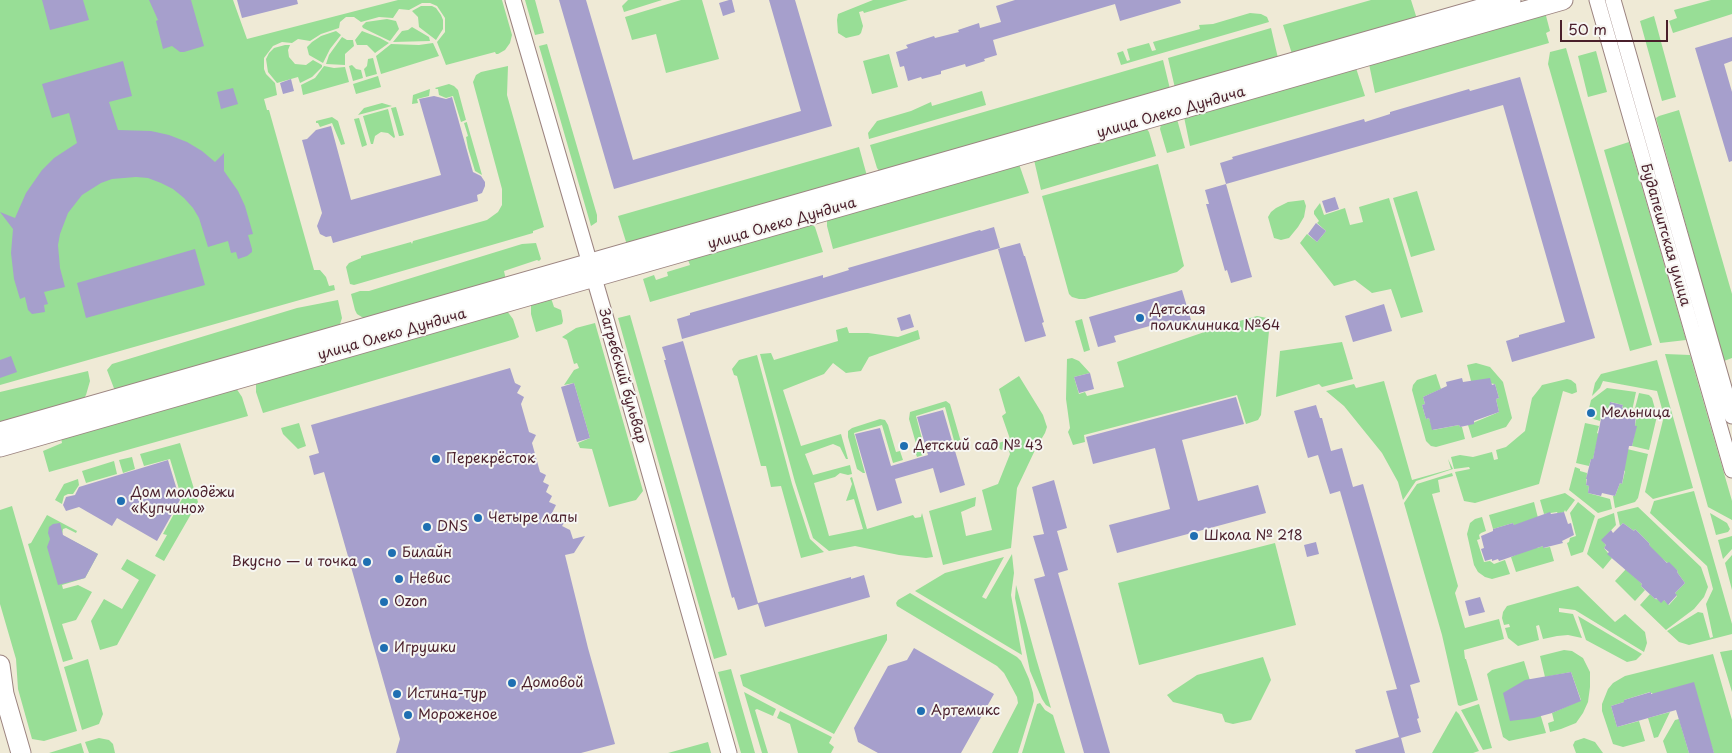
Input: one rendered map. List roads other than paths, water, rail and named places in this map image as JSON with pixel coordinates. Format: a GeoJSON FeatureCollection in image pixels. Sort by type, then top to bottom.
{"type":"FeatureCollection","features":[{"type":"Feature","properties":{"kind":"street","name":"Загребский бульвар"},"geometry":{"type":"LineString","coordinates":[[513,0],[729,753]]}},
{"type":"Feature","properties":{"kind":"street","name":"улица Олеко Дундича"},"geometry":{"type":"LineString","coordinates":[[0,447],[1511,0]]}},
{"type":"Feature","properties":{"kind":"street","name":"улица Олеко Дундича"},"geometry":{"type":"LineString","coordinates":[[0,432],[592,271],[1563,0]]}},
{"type":"Feature","properties":{"kind":"street","name":"Будапештская улица"},"geometry":{"type":"LineString","coordinates":[[1597,0],[1732,470]]}},
{"type":"Feature","properties":{"kind":"street","name":"Будапештская улица"},"geometry":{"type":"LineString","coordinates":[[1613,0],[1732,416]]}},
{"type":"Feature","properties":{"kind":"street"},"geometry":{"type":"LineString","coordinates":[[0,665],[4,694],[22,753]]}},
{"type":"Feature","properties":{"kind":"place","name":"Детская поликлиника №64"},"geometry":{"type":"Point","coordinates":[1140,318]}},
{"type":"Feature","properties":{"kind":"place","name":"Мельница"},"geometry":{"type":"Point","coordinates":[1591,413]}},
{"type":"Feature","properties":{"kind":"place","name":"Детский сад № 43"},"geometry":{"type":"Point","coordinates":[904,446]}},
{"type":"Feature","properties":{"kind":"place","name":"Перекрёсток"},"geometry":{"type":"Point","coordinates":[436,459]}},
{"type":"Feature","properties":{"kind":"place","name":"Дом молодёжи «Купчино»"},"geometry":{"type":"Point","coordinates":[121,501]}},
{"type":"Feature","properties":{"kind":"place","name":"Четыре лапы"},"geometry":{"type":"Point","coordinates":[478,518]}},
{"type":"Feature","properties":{"kind":"place","name":"DNS"},"geometry":{"type":"Point","coordinates":[427,527]}},
{"type":"Feature","properties":{"kind":"place","name":"Школа № 218"},"geometry":{"type":"Point","coordinates":[1194,536]}},
{"type":"Feature","properties":{"kind":"place","name":"Билайн"},"geometry":{"type":"Point","coordinates":[392,553]}},
{"type":"Feature","properties":{"kind":"place","name":"Вкусно — и точка"},"geometry":{"type":"Point","coordinates":[367,562]}},
{"type":"Feature","properties":{"kind":"place","name":"Невис"},"geometry":{"type":"Point","coordinates":[399,579]}},
{"type":"Feature","properties":{"kind":"place","name":"Ozon"},"geometry":{"type":"Point","coordinates":[384,602]}},
{"type":"Feature","properties":{"kind":"place","name":"Игрушки"},"geometry":{"type":"Point","coordinates":[384,648]}},
{"type":"Feature","properties":{"kind":"place","name":"Домовой"},"geometry":{"type":"Point","coordinates":[512,683]}},
{"type":"Feature","properties":{"kind":"place","name":"Истина-тур"},"geometry":{"type":"Point","coordinates":[397,694]}},
{"type":"Feature","properties":{"kind":"place","name":"Артемикс"},"geometry":{"type":"Point","coordinates":[921,711]}},
{"type":"Feature","properties":{"kind":"place","name":"Мороженое"},"geometry":{"type":"Point","coordinates":[408,715]}}]}
